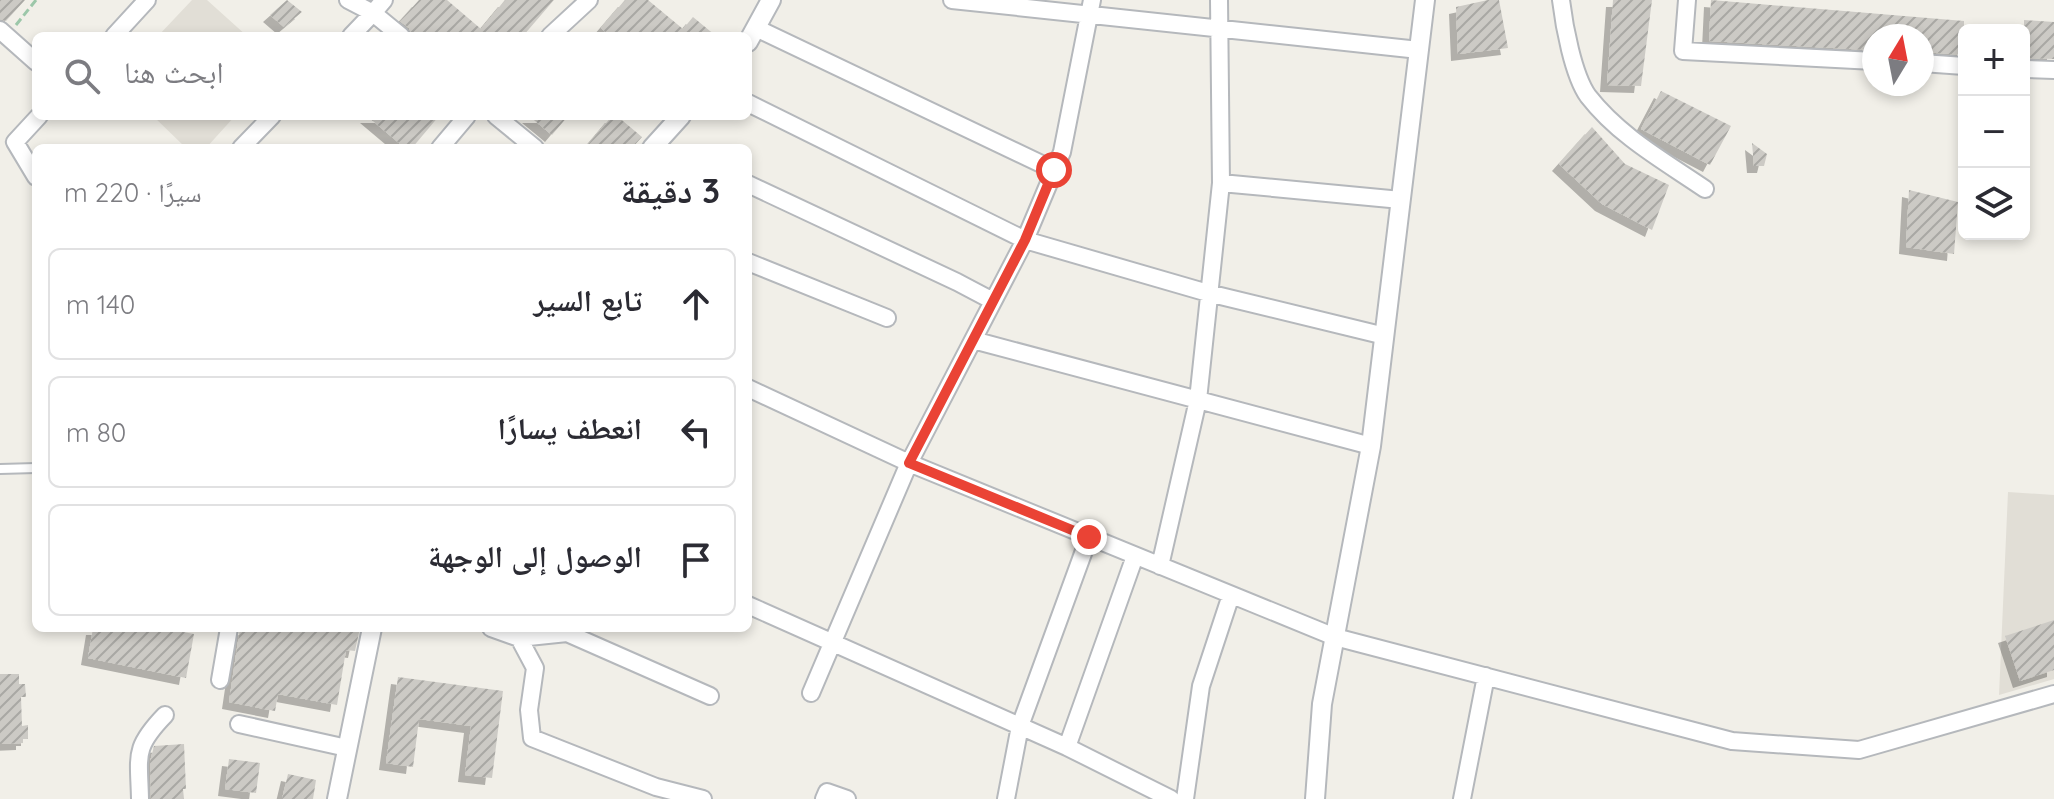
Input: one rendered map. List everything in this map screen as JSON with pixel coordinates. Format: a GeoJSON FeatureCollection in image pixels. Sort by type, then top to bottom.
{"type":"FeatureCollection","features":[{"type":"Feature","properties":{"kind":"street"},"geometry":{"type":"LineString","coordinates":[[118,32],[147,0]]}},
{"type":"Feature","properties":{"kind":"street"},"geometry":{"type":"LineString","coordinates":[[348,0],[378,7],[398,32]]}},
{"type":"Feature","properties":{"kind":"street"},"geometry":{"type":"LineString","coordinates":[[554,32],[589,0]]}},
{"type":"Feature","properties":{"kind":"street"},"geometry":{"type":"LineString","coordinates":[[771,0],[752,35],[1054,170]]}},
{"type":"Feature","properties":{"kind":"street"},"geometry":{"type":"LineString","coordinates":[[952,0],[1091,7],[1219,29],[1419,50]]}},
{"type":"Feature","properties":{"kind":"street"},"geometry":{"type":"LineString","coordinates":[[1160,566],[1198,400],[1221,183],[1219,0]]}},
{"type":"Feature","properties":{"kind":"street"},"geometry":{"type":"LineString","coordinates":[[1315,799],[1322,704],[1371,446],[1425,0]]}},
{"type":"Feature","properties":{"kind":"street"},"geometry":{"type":"LineString","coordinates":[[1561,0],[1565,34],[1586,93],[1625,135],[1705,189]]}},
{"type":"Feature","properties":{"kind":"street"},"geometry":{"type":"LineString","coordinates":[[1687,0],[1683,51],[1862,60]]}},
{"type":"Feature","properties":{"kind":"street"},"geometry":{"type":"LineString","coordinates":[[355,32],[378,7]]}},
{"type":"Feature","properties":{"kind":"street"},"geometry":{"type":"LineString","coordinates":[[811,693],[909,463],[1025,240],[1062,152],[1091,7]]}},
{"type":"Feature","properties":{"kind":"street"},"geometry":{"type":"LineString","coordinates":[[4,33],[32,58]]}},
{"type":"Feature","properties":{"kind":"street"},"geometry":{"type":"LineString","coordinates":[[1934,64],[1958,66]]}},
{"type":"Feature","properties":{"kind":"street"},"geometry":{"type":"LineString","coordinates":[[2030,69],[2054,70]]}},
{"type":"Feature","properties":{"kind":"street"},"geometry":{"type":"LineString","coordinates":[[752,105],[1025,240],[1208,293],[1385,336]]}},
{"type":"Feature","properties":{"kind":"street"},"geometry":{"type":"LineString","coordinates":[[32,170],[15,142],[35,120]]}},
{"type":"Feature","properties":{"kind":"street"},"geometry":{"type":"LineString","coordinates":[[245,144],[268,120]]}},
{"type":"Feature","properties":{"kind":"street"},"geometry":{"type":"LineString","coordinates":[[443,144],[464,120]]}},
{"type":"Feature","properties":{"kind":"street"},"geometry":{"type":"LineString","coordinates":[[501,120],[530,144]]}},
{"type":"Feature","properties":{"kind":"street"},"geometry":{"type":"LineString","coordinates":[[661,144],[678,120]]}},
{"type":"Feature","properties":{"kind":"street"},"geometry":{"type":"LineString","coordinates":[[1221,183],[1401,200]]}},
{"type":"Feature","properties":{"kind":"street"},"geometry":{"type":"LineString","coordinates":[[752,186],[993,301]]}},
{"type":"Feature","properties":{"kind":"street"},"geometry":{"type":"LineString","coordinates":[[752,264],[887,318]]}},
{"type":"Feature","properties":{"kind":"street"},"geometry":{"type":"LineString","coordinates":[[973,340],[1371,446]]}},
{"type":"Feature","properties":{"kind":"street"},"geometry":{"type":"LineString","coordinates":[[752,390],[909,463],[1335,637],[1732,741],[1859,750],[2054,694]]}},
{"type":"Feature","properties":{"kind":"street"},"geometry":{"type":"LineString","coordinates":[[1006,799],[1020,726],[1089,537]]}},
{"type":"Feature","properties":{"kind":"street"},"geometry":{"type":"LineString","coordinates":[[1067,747],[1135,556]]}},
{"type":"Feature","properties":{"kind":"street"},"geometry":{"type":"LineString","coordinates":[[1185,799],[1201,686],[1231,595]]}},
{"type":"Feature","properties":{"kind":"street"},"geometry":{"type":"LineString","coordinates":[[752,607],[1067,747],[1171,799]]}},
{"type":"Feature","properties":{"kind":"street"},"geometry":{"type":"LineString","coordinates":[[220,680],[228,632]]}},
{"type":"Feature","properties":{"kind":"street"},"geometry":{"type":"LineString","coordinates":[[337,799],[371,632]]}},
{"type":"Feature","properties":{"kind":"street"},"geometry":{"type":"LineString","coordinates":[[502,632],[519,638],[567,633],[710,696]]}},
{"type":"Feature","properties":{"kind":"street"},"geometry":{"type":"LineString","coordinates":[[519,638],[535,668],[529,710],[532,738],[656,787],[703,799]]}},
{"type":"Feature","properties":{"kind":"street"},"geometry":{"type":"LineString","coordinates":[[1462,799],[1486,676]]}},
{"type":"Feature","properties":{"kind":"street"},"geometry":{"type":"LineString","coordinates":[[140,799],[139,749],[145,736],[165,715]]}},
{"type":"Feature","properties":{"kind":"street"},"geometry":{"type":"LineString","coordinates":[[239,724],[347,748]]}},
{"type":"Feature","properties":{"kind":"street"},"geometry":{"type":"LineString","coordinates":[[824,799],[827,792],[847,799]]}},
{"type":"Feature","properties":{"kind":"lane"},"geometry":{"type":"LineString","coordinates":[[0,469],[32,468]]}},
{"type":"Feature","properties":{"kind":"path"},"geometry":{"type":"LineString","coordinates":[[4,33],[36,0]]}},
{"type":"Feature","properties":{"kind":"shaded area"},"geometry":{"type":"Polygon","coordinates":[[[192,0],[207,0],[243,32],[162,32],[192,0]]]}},
{"type":"Feature","properties":{"kind":"shaded area"},"geometry":{"type":"Polygon","coordinates":[[[157,120],[231,120],[210,144],[182,144],[157,120]]]}},
{"type":"Feature","properties":{"kind":"shaded area"},"geometry":{"type":"Polygon","coordinates":[[[2008,492],[2054,495],[2054,679],[1999,695],[2008,492]]]}},
{"type":"Feature","properties":{"kind":"building"},"geometry":{"type":"Polygon","coordinates":[[[0,0],[25,0],[6,21],[0,19],[0,0]]]}},
{"type":"Feature","properties":{"kind":"building"},"geometry":{"type":"Polygon","coordinates":[[[287,0],[302,12],[284,27],[270,15],[287,0]]]}},
{"type":"Feature","properties":{"kind":"building"},"geometry":{"type":"Polygon","coordinates":[[[419,0],[447,0],[481,29],[505,0],[554,0],[526,32],[410,32],[400,21],[419,0]]]}},
{"type":"Feature","properties":{"kind":"building"},"geometry":{"type":"Polygon","coordinates":[[[625,0],[648,0],[683,29],[693,17],[711,32],[606,32],[601,28],[625,0]]]}},
{"type":"Feature","properties":{"kind":"building"},"geometry":{"type":"Polygon","coordinates":[[[1499,0],[1508,48],[1458,54],[1456,7],[1499,0]]]}},
{"type":"Feature","properties":{"kind":"building"},"geometry":{"type":"Polygon","coordinates":[[[1613,0],[1652,0],[1641,86],[1607,85],[1613,0]]]}},
{"type":"Feature","properties":{"kind":"building"},"geometry":{"type":"Polygon","coordinates":[[[1711,0],[1964,21],[1964,24],[1958,24],[1958,55],[1934,53],[1934,24],[1862,24],[1862,50],[1709,41],[1711,0]]]}},
{"type":"Feature","properties":{"kind":"building"},"geometry":{"type":"Polygon","coordinates":[[[2024,20],[2054,22],[2054,59],[2030,58],[2030,24],[2024,24],[2024,20]]]}},
{"type":"Feature","properties":{"kind":"building"},"geometry":{"type":"Polygon","coordinates":[[[1661,91],[1731,126],[1710,165],[1641,129],[1661,91]]]}},
{"type":"Feature","properties":{"kind":"building"},"geometry":{"type":"Polygon","coordinates":[[[372,120],[436,120],[415,144],[400,144],[372,120]]]}},
{"type":"Feature","properties":{"kind":"building"},"geometry":{"type":"Polygon","coordinates":[[[534,120],[565,120],[552,135],[534,120]]]}},
{"type":"Feature","properties":{"kind":"building"},"geometry":{"type":"Polygon","coordinates":[[[609,120],[622,120],[642,137],[636,144],[588,144],[609,120]]]}},
{"type":"Feature","properties":{"kind":"building"},"geometry":{"type":"Polygon","coordinates":[[[1592,127],[1625,164],[1669,185],[1652,230],[1602,204],[1559,164],[1592,127]]]}},
{"type":"Feature","properties":{"kind":"building"},"geometry":{"type":"Polygon","coordinates":[[[1752,143],[1767,154],[1764,166],[1754,166],[1752,143]]]}},
{"type":"Feature","properties":{"kind":"building"},"geometry":{"type":"Polygon","coordinates":[[[1909,190],[1958,202],[1954,254],[1906,247],[1909,190]]]}},
{"type":"Feature","properties":{"kind":"building"},"geometry":{"type":"Polygon","coordinates":[[[2054,620],[2054,670],[2020,681],[2005,636],[2054,620]]]}},
{"type":"Feature","properties":{"kind":"building"},"geometry":{"type":"Polygon","coordinates":[[[92,632],[194,634],[186,678],[88,658],[92,632]]]}},
{"type":"Feature","properties":{"kind":"building"},"geometry":{"type":"Polygon","coordinates":[[[239,632],[359,632],[355,651],[346,650],[337,705],[278,694],[275,711],[229,702],[239,632]]]}},
{"type":"Feature","properties":{"kind":"building"},"geometry":{"type":"Polygon","coordinates":[[[0,674],[19,674],[19,684],[25,684],[26,697],[21,697],[22,726],[28,725],[28,739],[23,739],[23,743],[0,744],[0,674]]]}},
{"type":"Feature","properties":{"kind":"building"},"geometry":{"type":"Polygon","coordinates":[[[398,677],[503,691],[492,778],[465,775],[471,726],[419,719],[413,767],[386,763],[398,677]]]}},
{"type":"Feature","properties":{"kind":"building"},"geometry":{"type":"Polygon","coordinates":[[[184,744],[184,799],[151,799],[150,762],[154,746],[184,744]]]}},
{"type":"Feature","properties":{"kind":"building"},"geometry":{"type":"Polygon","coordinates":[[[229,759],[260,763],[256,793],[225,789],[229,759]]]}},
{"type":"Feature","properties":{"kind":"building"},"geometry":{"type":"Polygon","coordinates":[[[288,774],[316,780],[313,799],[282,799],[288,774]]]}},
{"type":"Feature","properties":{"kind":"route"},"geometry":{"type":"LineString","coordinates":[[1054,170],[1025,240],[909,463],[1089,537]]}}]}
